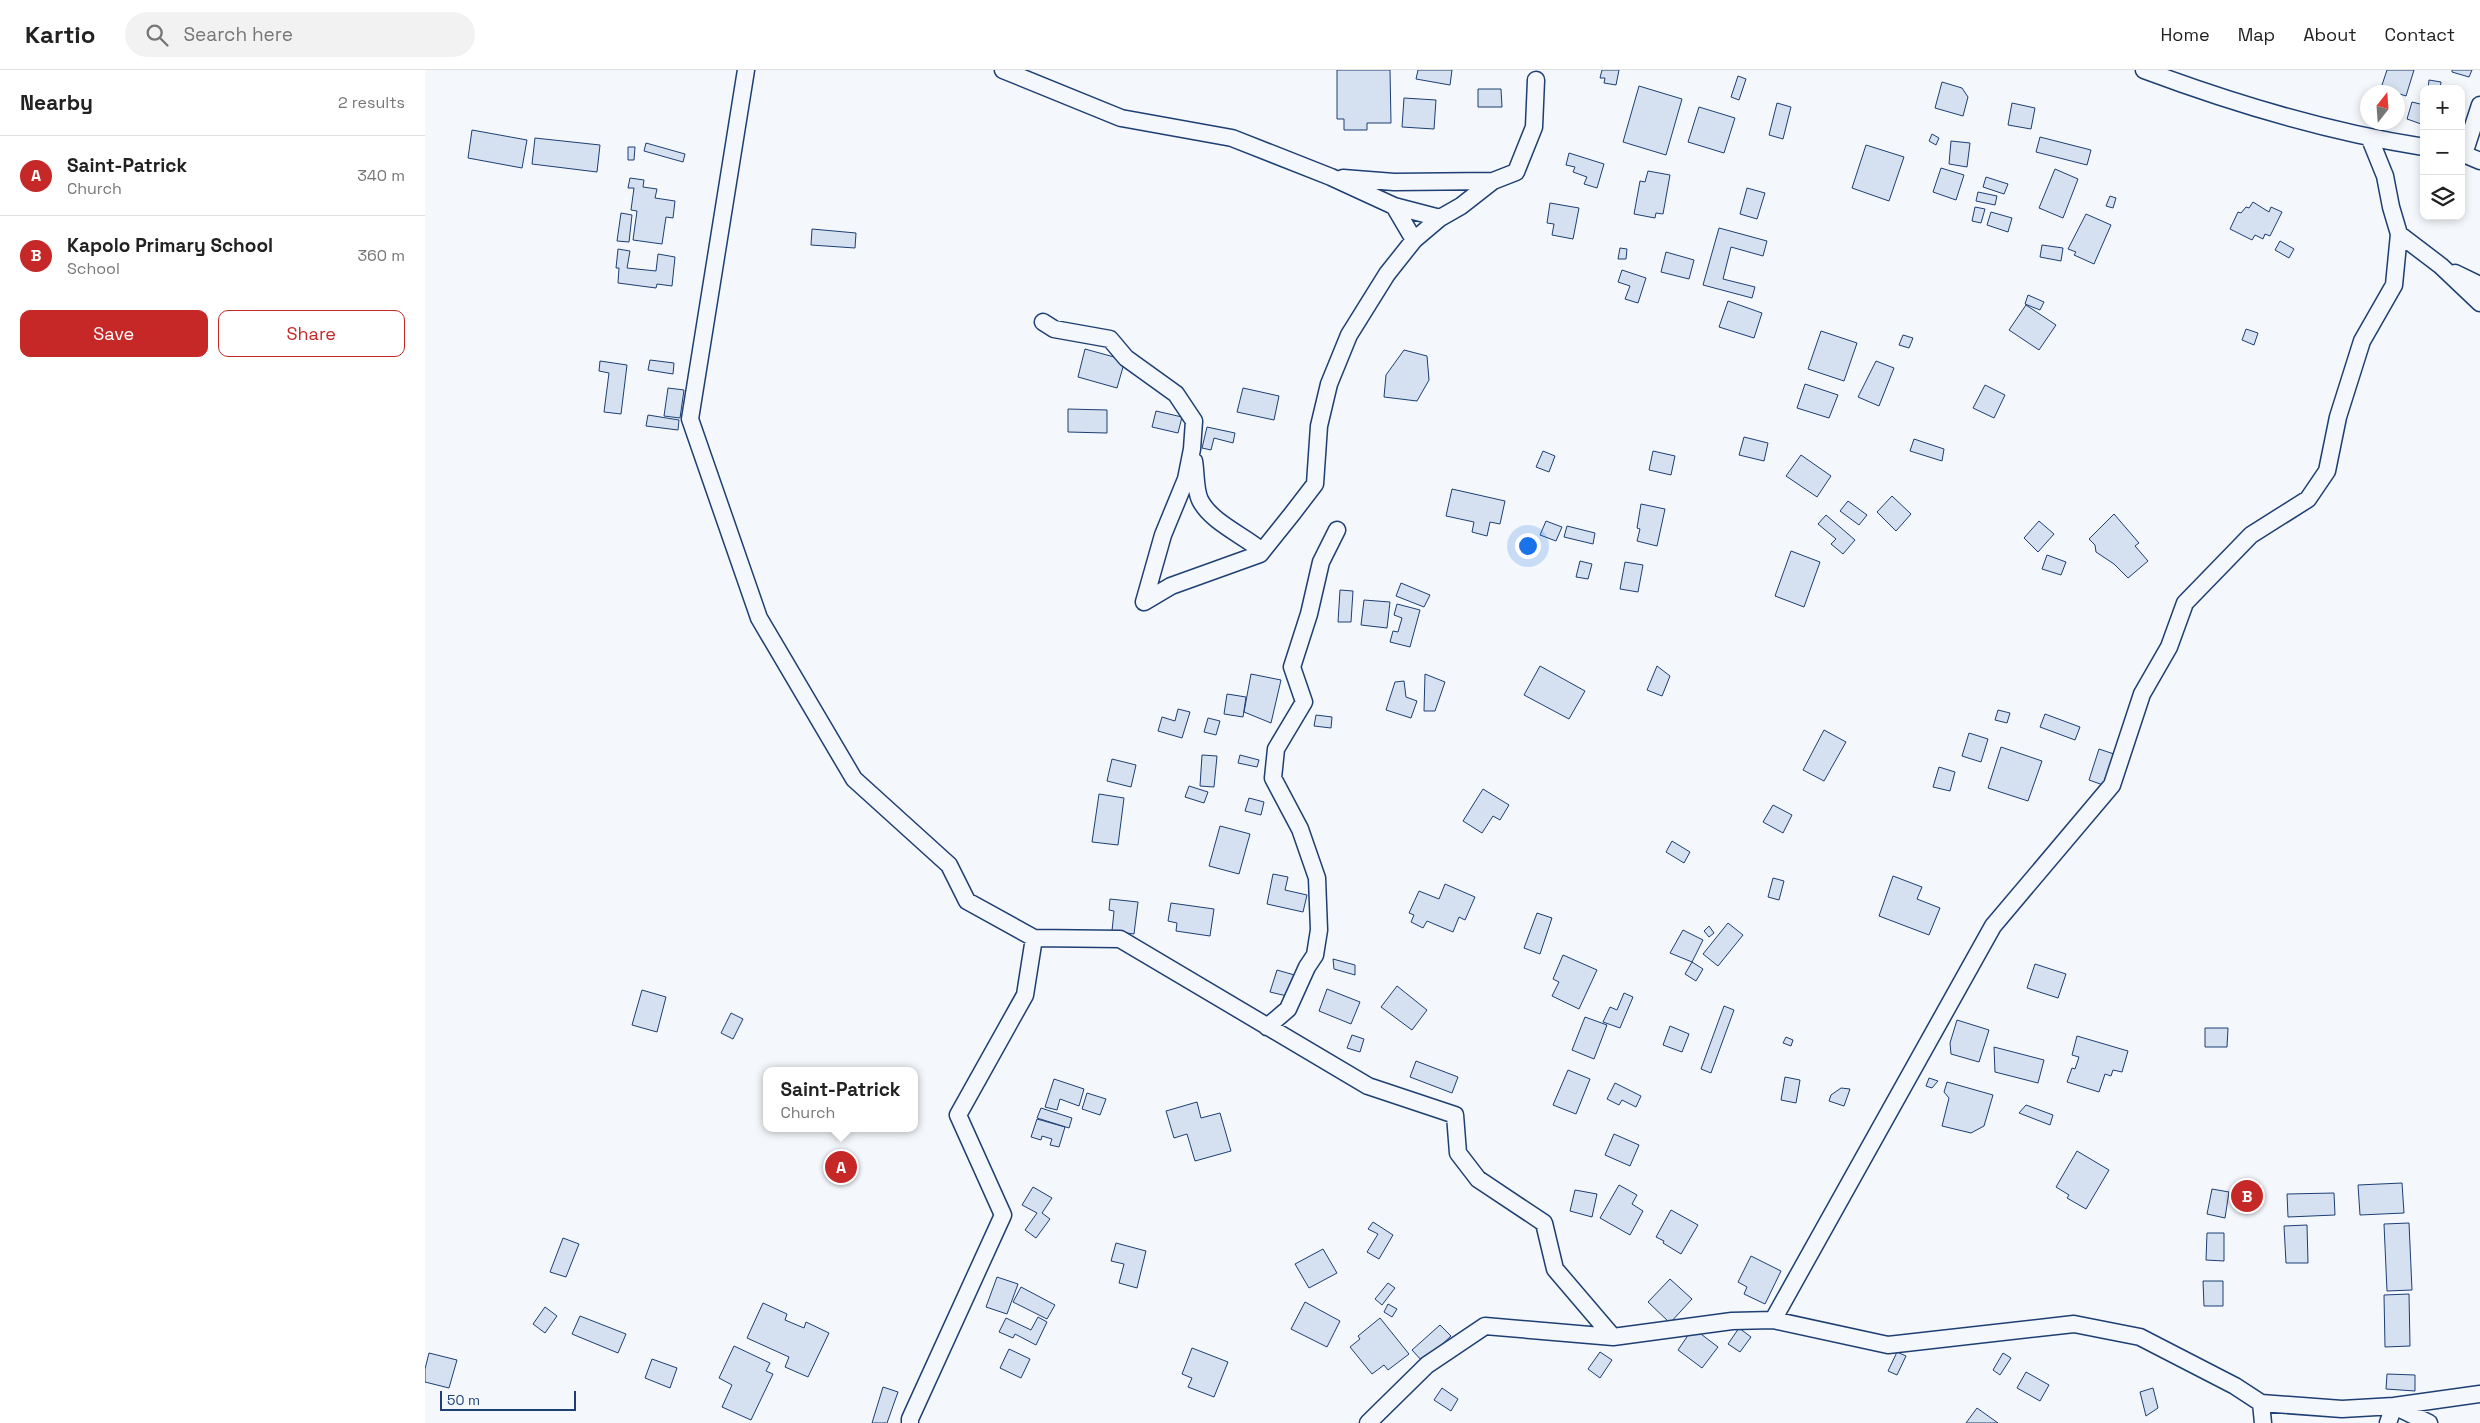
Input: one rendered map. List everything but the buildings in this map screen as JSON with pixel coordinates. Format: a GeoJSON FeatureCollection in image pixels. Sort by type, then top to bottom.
{"type":"FeatureCollection","features":[{"type":"Feature","properties":{"kind":"street"},"geometry":{"type":"LineString","coordinates":[[746,70],[690,419],[759,618],[854,779],[949,865],[967,901],[1034,938],[1120,939],[1368,1086],[1455,1115],[1457,1153],[1478,1178],[1544,1223],[1555,1269],[1613,1337]]}},
{"type":"Feature","properties":{"kind":"street"},"geometry":{"type":"LineString","coordinates":[[1003,70],[1121,118],[1232,138],[1331,177],[1394,206],[1440,218]]}},
{"type":"Feature","properties":{"kind":"street"},"geometry":{"type":"LineString","coordinates":[[2144,70],[2280,117],[2370,138],[2420,146]]}},
{"type":"Feature","properties":{"kind":"street"},"geometry":{"type":"LineString","coordinates":[[1043,322],[1054,329],[1110,339],[1126,358],[1176,394],[1194,421],[1192,449],[1186,478],[1173,505],[1144,602],[1171,586],[1226,568],[1260,554],[1315,484],[1319,426],[1333,376],[1349,335],[1387,274],[1414,240],[1440,218],[1461,206],[1493,181],[1516,172],[1534,127],[1535,80]]}},
{"type":"Feature","properties":{"kind":"street"},"geometry":{"type":"LineString","coordinates":[[2465,148],[2480,105]]}},
{"type":"Feature","properties":{"kind":"street"},"geometry":{"type":"LineString","coordinates":[[1773,1320],[1993,926],[2112,786],[2142,694],[2169,647],[2185,603],[2251,535],[2308,499],[2327,471],[2338,417],[2362,341],[2393,285],[2399,234],[2385,176],[2370,138]]}},
{"type":"Feature","properties":{"kind":"street"},"geometry":{"type":"LineString","coordinates":[[2465,155],[2480,161]]}},
{"type":"Feature","properties":{"kind":"street"},"geometry":{"type":"LineString","coordinates":[[1331,177],[1394,182],[1493,181]]}},
{"type":"Feature","properties":{"kind":"street"},"geometry":{"type":"LineString","coordinates":[[1394,206],[1414,240]]}},
{"type":"Feature","properties":{"kind":"street"},"geometry":{"type":"LineString","coordinates":[[2399,234],[2441,266],[2480,303]]}},
{"type":"Feature","properties":{"kind":"street"},"geometry":{"type":"LineString","coordinates":[[2441,266],[2480,285]]}},
{"type":"Feature","properties":{"kind":"street"},"geometry":{"type":"LineString","coordinates":[[1192,449],[1199,499],[1217,520],[1244,536],[1263,551]]}},
{"type":"Feature","properties":{"kind":"street"},"geometry":{"type":"LineString","coordinates":[[1267,1026],[1288,1009],[1307,967],[1315,956],[1319,930],[1317,878],[1300,829],[1273,778],[1276,749],[1304,702],[1292,667],[1309,614],[1321,562],[1337,530]]}},
{"type":"Feature","properties":{"kind":"street"},"geometry":{"type":"LineString","coordinates":[[910,1423],[910,1419],[1003,1214],[959,1115],[1025,995],[1034,938]]}},
{"type":"Feature","properties":{"kind":"street"},"geometry":{"type":"LineString","coordinates":[[1368,1423],[1427,1365],[1485,1326],[1613,1337],[1732,1321],[1773,1320],[1888,1345],[2074,1324],[2141,1337],[2235,1386],[2261,1403],[2342,1409],[2394,1406],[2480,1394]]}},
{"type":"Feature","properties":{"kind":"street"},"geometry":{"type":"LineString","coordinates":[[2261,1403],[2263,1423]]}},
{"type":"Feature","properties":{"kind":"street"},"geometry":{"type":"LineString","coordinates":[[2388,1423],[2394,1406]]}},
{"type":"Feature","properties":{"kind":"street"},"geometry":{"type":"LineString","coordinates":[[2394,1406],[2429,1423]]}},
{"type":"Feature","properties":{"kind":"place","name":"Saint-Patrick"},"geometry":{"type":"Point","coordinates":[841,1167]}},
{"type":"Feature","properties":{"kind":"place","name":"Kapolo Primary School"},"geometry":{"type":"Point","coordinates":[2247,1196]}}]}
